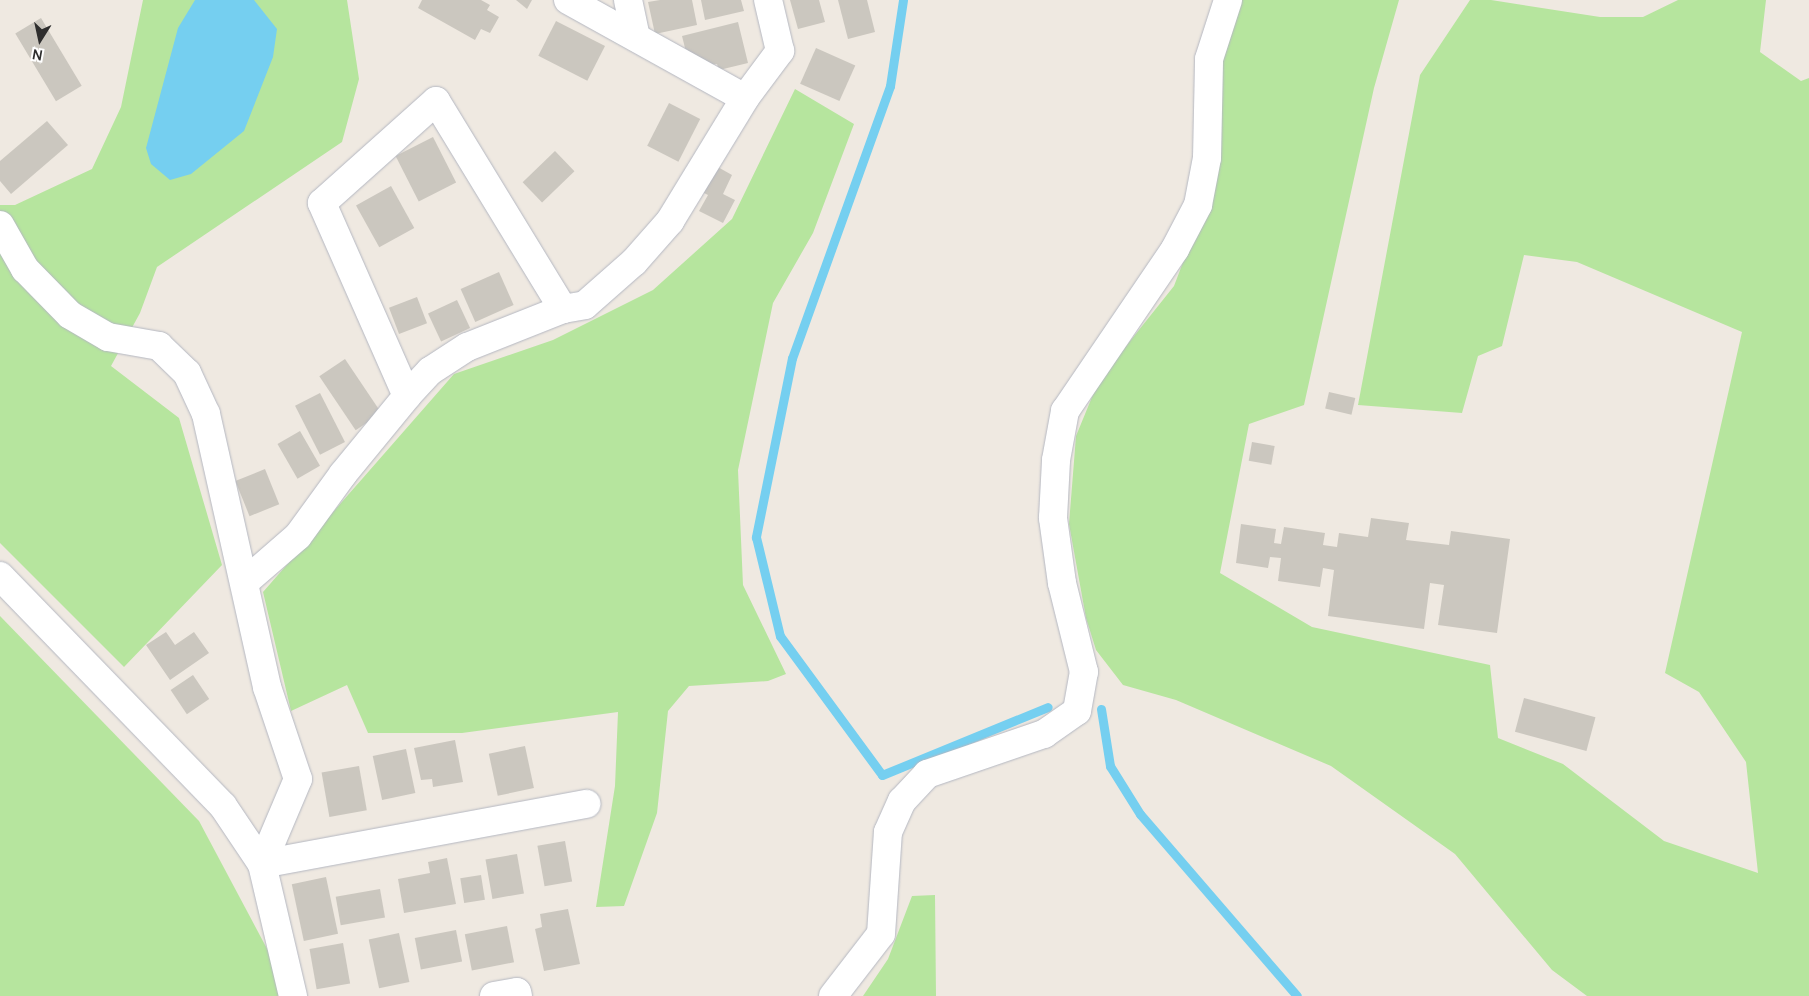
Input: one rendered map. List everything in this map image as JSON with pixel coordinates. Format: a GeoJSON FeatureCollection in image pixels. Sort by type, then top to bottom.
{"type":"FeatureCollection","features":[{"type":"Feature","properties":{"kind":"street"},"geometry":{"type":"LineString","coordinates":[[568,0],[745,98]]}},
{"type":"Feature","properties":{"kind":"street"},"geometry":{"type":"LineString","coordinates":[[628,0],[636,38]]}},
{"type":"Feature","properties":{"kind":"street"},"geometry":{"type":"LineString","coordinates":[[245,582],[298,536],[343,474],[430,371],[467,348],[563,309],[585,305],[634,262],[670,221],[745,98],[780,51],[768,0]]}},
{"type":"Feature","properties":{"kind":"street"},"geometry":{"type":"LineString","coordinates":[[833,996],[881,934],[888,832],[902,801],[927,774],[1044,734],[1077,711],[1084,672],[1062,583],[1053,518],[1056,460],[1065,411],[1175,250],[1198,205],[1207,158],[1209,59],[1228,0]]}},
{"type":"Feature","properties":{"kind":"street"},"geometry":{"type":"LineString","coordinates":[[407,396],[322,203],[436,101],[563,309]]}},
{"type":"Feature","properties":{"kind":"street"},"geometry":{"type":"LineString","coordinates":[[0,225],[25,268],[70,315],[108,337],[159,346],[187,372],[206,414],[267,687],[298,780],[262,864]]}},
{"type":"Feature","properties":{"kind":"street"},"geometry":{"type":"LineString","coordinates":[[0,576],[223,806],[262,864],[293,996]]}},
{"type":"Feature","properties":{"kind":"street"},"geometry":{"type":"LineString","coordinates":[[262,864],[587,804]]}},
{"type":"Feature","properties":{"kind":"street"},"geometry":{"type":"LineString","coordinates":[[494,996],[518,992],[518,996]]}},
{"type":"Feature","properties":{"kind":"green space"},"geometry":{"type":"Polygon","coordinates":[[[143,0],[347,0],[359,79],[342,142],[157,267],[140,313],[111,366],[179,418],[222,565],[124,667],[0,543],[0,205],[15,205],[92,169],[121,107],[143,0]]]}},
{"type":"Feature","properties":{"kind":"green space"},"geometry":{"type":"Polygon","coordinates":[[[1231,0],[1399,0],[1374,88],[1304,405],[1249,424],[1220,573],[1312,627],[1490,665],[1498,738],[1563,764],[1664,841],[1758,873],[1746,762],[1699,692],[1665,673],[1742,332],[1577,262],[1524,255],[1502,346],[1478,356],[1462,413],[1358,405],[1420,75],[1470,0],[1491,0],[1600,17],[1643,17],[1678,0],[1766,0],[1760,52],[1801,81],[1809,78],[1809,996],[1587,996],[1552,970],[1455,854],[1331,766],[1176,700],[1123,685],[1096,650],[1086,618],[1069,524],[1076,436],[1099,380],[1174,286],[1220,165],[1218,41],[1231,0]]]}},
{"type":"Feature","properties":{"kind":"green space"},"geometry":{"type":"Polygon","coordinates":[[[795,89],[854,124],[813,233],[773,303],[738,470],[743,585],[786,674],[768,681],[689,686],[668,711],[657,813],[624,906],[596,907],[615,786],[618,712],[462,733],[368,733],[347,685],[291,711],[263,592],[454,374],[553,340],[653,290],[732,219],[795,89]]]}},
{"type":"Feature","properties":{"kind":"green space"},"geometry":{"type":"Polygon","coordinates":[[[0,616],[199,821],[273,960],[282,996],[0,996],[0,616]]]}},
{"type":"Feature","properties":{"kind":"green space"},"geometry":{"type":"Polygon","coordinates":[[[935,895],[936,996],[863,996],[888,959],[912,896],[935,895]]]}},
{"type":"Feature","properties":{"kind":"water"},"geometry":{"type":"Polygon","coordinates":[[[195,0],[254,0],[277,29],[273,57],[244,131],[191,174],[170,180],[151,164],[146,148],[178,28],[195,0]]]}},
{"type":"Feature","properties":{"kind":"building"},"geometry":{"type":"Polygon","coordinates":[[[422,0],[481,0],[490,5],[487,10],[499,17],[490,33],[481,29],[475,40],[418,8],[422,0]]]}},
{"type":"Feature","properties":{"kind":"building"},"geometry":{"type":"Polygon","coordinates":[[[516,0],[532,0],[527,9],[516,0]]]}},
{"type":"Feature","properties":{"kind":"building"},"geometry":{"type":"Polygon","coordinates":[[[692,0],[697,25],[655,34],[648,2],[692,0]]]}},
{"type":"Feature","properties":{"kind":"building"},"geometry":{"type":"Polygon","coordinates":[[[701,0],[741,0],[744,11],[705,20],[701,0]]]}},
{"type":"Feature","properties":{"kind":"building"},"geometry":{"type":"Polygon","coordinates":[[[790,0],[819,0],[825,22],[798,29],[790,0]]]}},
{"type":"Feature","properties":{"kind":"building"},"geometry":{"type":"Polygon","coordinates":[[[838,0],[867,0],[875,32],[848,39],[838,0]]]}},
{"type":"Feature","properties":{"kind":"building"},"geometry":{"type":"Polygon","coordinates":[[[41,18],[82,86],[56,101],[15,33],[41,18]]]}},
{"type":"Feature","properties":{"kind":"building"},"geometry":{"type":"Polygon","coordinates":[[[556,21],[605,46],[587,81],[538,56],[556,21]]]}},
{"type":"Feature","properties":{"kind":"building"},"geometry":{"type":"Polygon","coordinates":[[[738,22],[748,63],[719,70],[717,64],[709,65],[686,52],[682,36],[738,22]]]}},
{"type":"Feature","properties":{"kind":"building"},"geometry":{"type":"Polygon","coordinates":[[[816,48],[855,65],[839,101],[800,84],[816,48]]]}},
{"type":"Feature","properties":{"kind":"building"},"geometry":{"type":"Polygon","coordinates":[[[669,103],[700,119],[678,162],[647,146],[669,103]]]}},
{"type":"Feature","properties":{"kind":"building"},"geometry":{"type":"Polygon","coordinates":[[[47,121],[68,145],[11,194],[0,181],[0,161],[47,121]]]}},
{"type":"Feature","properties":{"kind":"building"},"geometry":{"type":"Polygon","coordinates":[[[433,137],[456,182],[419,202],[396,156],[433,137]]]}},
{"type":"Feature","properties":{"kind":"building"},"geometry":{"type":"Polygon","coordinates":[[[555,151],[574,171],[542,202],[523,182],[555,151]]]}},
{"type":"Feature","properties":{"kind":"building"},"geometry":{"type":"Polygon","coordinates":[[[716,166],[732,175],[723,194],[735,200],[723,223],[699,211],[708,195],[702,192],[716,166]]]}},
{"type":"Feature","properties":{"kind":"building"},"geometry":{"type":"Polygon","coordinates":[[[391,186],[414,228],[379,247],[356,205],[391,186]]]}},
{"type":"Feature","properties":{"kind":"building"},"geometry":{"type":"Polygon","coordinates":[[[499,272],[514,305],[475,322],[461,289],[499,272]]]}},
{"type":"Feature","properties":{"kind":"building"},"geometry":{"type":"Polygon","coordinates":[[[417,297],[427,323],[399,334],[389,308],[417,297]]]}},
{"type":"Feature","properties":{"kind":"building"},"geometry":{"type":"Polygon","coordinates":[[[457,300],[470,328],[441,342],[428,314],[457,300]]]}},
{"type":"Feature","properties":{"kind":"building"},"geometry":{"type":"Polygon","coordinates":[[[345,359],[381,413],[356,430],[319,376],[345,359]]]}},
{"type":"Feature","properties":{"kind":"building"},"geometry":{"type":"Polygon","coordinates":[[[1329,392],[1355,398],[1351,415],[1325,409],[1329,392]]]}},
{"type":"Feature","properties":{"kind":"building"},"geometry":{"type":"Polygon","coordinates":[[[320,393],[345,442],[320,455],[295,406],[320,393]]]}},
{"type":"Feature","properties":{"kind":"building"},"geometry":{"type":"Polygon","coordinates":[[[300,431],[320,466],[297,479],[277,444],[300,431]]]}},
{"type":"Feature","properties":{"kind":"building"},"geometry":{"type":"Polygon","coordinates":[[[1252,442],[1275,446],[1271,465],[1249,461],[1252,442]]]}},
{"type":"Feature","properties":{"kind":"building"},"geometry":{"type":"Polygon","coordinates":[[[265,469],[279,504],[250,516],[235,481],[265,469]]]}},
{"type":"Feature","properties":{"kind":"building"},"geometry":{"type":"Polygon","coordinates":[[[1371,518],[1409,523],[1406,540],[1449,545],[1451,531],[1510,539],[1497,633],[1438,625],[1444,585],[1430,583],[1424,629],[1328,616],[1334,570],[1323,568],[1320,587],[1278,581],[1281,558],[1270,557],[1268,568],[1236,563],[1241,524],[1276,529],[1274,543],[1281,544],[1284,527],[1325,533],[1323,545],[1337,547],[1339,533],[1368,537],[1371,518]]]}},
{"type":"Feature","properties":{"kind":"building"},"geometry":{"type":"Polygon","coordinates":[[[166,632],[175,645],[194,632],[209,653],[170,680],[146,645],[166,632]]]}},
{"type":"Feature","properties":{"kind":"building"},"geometry":{"type":"Polygon","coordinates":[[[193,675],[209,699],[187,714],[171,690],[193,675]]]}},
{"type":"Feature","properties":{"kind":"building"},"geometry":{"type":"Polygon","coordinates":[[[1524,698],[1595,717],[1586,751],[1515,732],[1524,698]]]}},
{"type":"Feature","properties":{"kind":"building"},"geometry":{"type":"Polygon","coordinates":[[[455,740],[463,782],[433,787],[432,779],[421,780],[414,748],[455,740]]]}},
{"type":"Feature","properties":{"kind":"building"},"geometry":{"type":"Polygon","coordinates":[[[525,746],[534,788],[498,796],[489,754],[525,746]]]}},
{"type":"Feature","properties":{"kind":"building"},"geometry":{"type":"Polygon","coordinates":[[[406,749],[415,793],[382,800],[373,756],[406,749]]]}},
{"type":"Feature","properties":{"kind":"building"},"geometry":{"type":"Polygon","coordinates":[[[359,766],[367,810],[329,817],[322,773],[359,766]]]}},
{"type":"Feature","properties":{"kind":"building"},"geometry":{"type":"Polygon","coordinates":[[[565,841],[572,881],[545,886],[537,846],[565,841]]]}},
{"type":"Feature","properties":{"kind":"building"},"geometry":{"type":"Polygon","coordinates":[[[517,854],[524,893],[492,899],[485,860],[517,854]]]}},
{"type":"Feature","properties":{"kind":"building"},"geometry":{"type":"Polygon","coordinates":[[[447,858],[456,904],[404,913],[398,879],[430,873],[428,862],[447,858]]]}},
{"type":"Feature","properties":{"kind":"building"},"geometry":{"type":"Polygon","coordinates":[[[481,875],[485,900],[464,903],[460,878],[481,875]]]}},
{"type":"Feature","properties":{"kind":"building"},"geometry":{"type":"Polygon","coordinates":[[[326,877],[338,934],[304,941],[292,884],[326,877]]]}},
{"type":"Feature","properties":{"kind":"building"},"geometry":{"type":"Polygon","coordinates":[[[380,889],[385,918],[341,925],[336,897],[380,889]]]}},
{"type":"Feature","properties":{"kind":"building"},"geometry":{"type":"Polygon","coordinates":[[[568,909],[580,964],[544,971],[535,929],[542,927],[540,914],[568,909]]]}},
{"type":"Feature","properties":{"kind":"building"},"geometry":{"type":"Polygon","coordinates":[[[507,926],[514,962],[472,971],[465,934],[507,926]]]}},
{"type":"Feature","properties":{"kind":"building"},"geometry":{"type":"Polygon","coordinates":[[[456,930],[462,961],[421,969],[415,938],[456,930]]]}},
{"type":"Feature","properties":{"kind":"building"},"geometry":{"type":"Polygon","coordinates":[[[399,933],[409,982],[379,988],[369,939],[399,933]]]}},
{"type":"Feature","properties":{"kind":"building"},"geometry":{"type":"Polygon","coordinates":[[[343,943],[350,983],[317,989],[310,949],[343,943]]]}},
{"type":"Feature","properties":{"kind":"waterway"},"geometry":{"type":"LineString","coordinates":[[903,0],[890,86],[792,358],[756,537],[780,636],[882,775],[1048,707]]}},
{"type":"Feature","properties":{"kind":"waterway"},"geometry":{"type":"LineString","coordinates":[[1101,709],[1110,766],[1140,814],[1297,996]]}}]}
